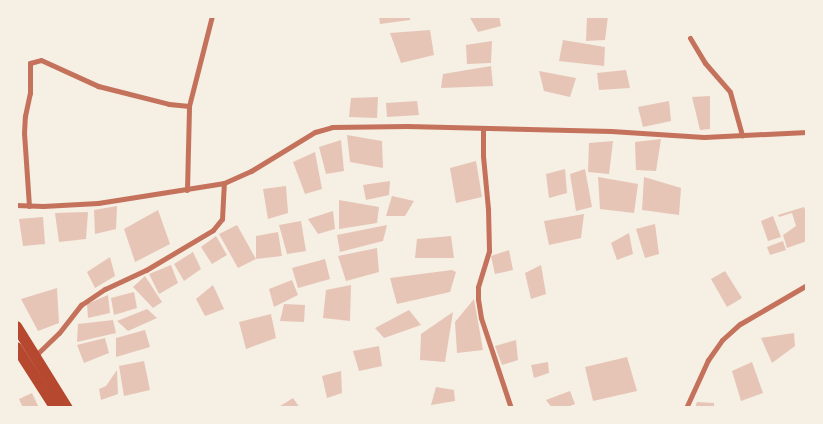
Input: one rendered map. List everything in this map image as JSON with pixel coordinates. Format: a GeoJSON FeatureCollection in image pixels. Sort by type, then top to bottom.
{"type":"FeatureCollection","features":[{"type":"Feature","properties":{"kind":"main road"},"geometry":{"type":"LineString","coordinates":[[16,326],[67,408]]}},
{"type":"Feature","properties":{"kind":"main road"},"geometry":{"type":"LineString","coordinates":[[16,346],[54,408]]}},
{"type":"Feature","properties":{"kind":"street"},"geometry":{"type":"LineString","coordinates":[[188,190],[189,106],[212,16]]}},
{"type":"Feature","properties":{"kind":"street"},"geometry":{"type":"LineString","coordinates":[[690,38],[705,63],[730,92],[742,135]]}},
{"type":"Feature","properties":{"kind":"street"},"geometry":{"type":"LineString","coordinates":[[29,206],[24,133],[25,116],[30,93],[30,63],[41,60],[106,89],[169,104],[189,106]]}},
{"type":"Feature","properties":{"kind":"street"},"geometry":{"type":"LineString","coordinates":[[16,205],[98,203],[224,183],[251,171],[314,132],[332,127],[612,131],[704,137],[807,132]]}},
{"type":"Feature","properties":{"kind":"street"},"geometry":{"type":"LineString","coordinates":[[483,128],[489,251],[478,287],[478,299],[481,318],[511,408]]}},
{"type":"Feature","properties":{"kind":"street"},"geometry":{"type":"LineString","coordinates":[[35,356],[59,333],[81,304],[105,289],[154,266],[213,230],[222,219],[224,183]]}},
{"type":"Feature","properties":{"kind":"street"},"geometry":{"type":"LineString","coordinates":[[686,408],[708,360],[722,340],[740,324],[807,285]]}},
{"type":"Feature","properties":{"kind":"building"},"geometry":{"type":"Polygon","coordinates":[[[379,16],[410,16],[410,20],[380,24],[379,16]]]}},
{"type":"Feature","properties":{"kind":"building"},"geometry":{"type":"Polygon","coordinates":[[[469,16],[499,16],[501,26],[478,32],[469,16]]]}},
{"type":"Feature","properties":{"kind":"building"},"geometry":{"type":"Polygon","coordinates":[[[608,16],[605,40],[586,41],[587,17],[608,16]]]}},
{"type":"Feature","properties":{"kind":"building"},"geometry":{"type":"Polygon","coordinates":[[[430,30],[434,55],[401,63],[390,33],[430,30]]]}},
{"type":"Feature","properties":{"kind":"building"},"geometry":{"type":"Polygon","coordinates":[[[563,40],[605,47],[604,66],[559,61],[563,40]]]}},
{"type":"Feature","properties":{"kind":"building"},"geometry":{"type":"Polygon","coordinates":[[[492,41],[491,63],[467,64],[466,45],[492,41]]]}},
{"type":"Feature","properties":{"kind":"building"},"geometry":{"type":"Polygon","coordinates":[[[491,66],[493,86],[441,88],[443,74],[491,66]]]}},
{"type":"Feature","properties":{"kind":"building"},"geometry":{"type":"Polygon","coordinates":[[[626,70],[630,88],[599,90],[597,73],[626,70]]]}},
{"type":"Feature","properties":{"kind":"building"},"geometry":{"type":"Polygon","coordinates":[[[539,71],[576,78],[570,97],[544,91],[539,71]]]}},
{"type":"Feature","properties":{"kind":"building"},"geometry":{"type":"Polygon","coordinates":[[[710,96],[710,129],[700,130],[692,97],[710,96]]]}},
{"type":"Feature","properties":{"kind":"building"},"geometry":{"type":"Polygon","coordinates":[[[378,97],[377,118],[349,117],[351,98],[378,97]]]}},
{"type":"Feature","properties":{"kind":"building"},"geometry":{"type":"Polygon","coordinates":[[[417,101],[419,115],[387,117],[386,103],[417,101]]]}},
{"type":"Feature","properties":{"kind":"building"},"geometry":{"type":"Polygon","coordinates":[[[669,101],[671,121],[643,127],[638,107],[669,101]]]}},
{"type":"Feature","properties":{"kind":"building"},"geometry":{"type":"Polygon","coordinates":[[[347,135],[382,141],[383,168],[350,162],[347,135]]]}},
{"type":"Feature","properties":{"kind":"building"},"geometry":{"type":"Polygon","coordinates":[[[661,139],[656,171],[636,170],[635,142],[661,139]]]}},
{"type":"Feature","properties":{"kind":"building"},"geometry":{"type":"Polygon","coordinates":[[[341,140],[344,171],[326,174],[319,147],[341,140]]]}},
{"type":"Feature","properties":{"kind":"building"},"geometry":{"type":"Polygon","coordinates":[[[613,141],[609,174],[588,172],[589,143],[613,141]]]}},
{"type":"Feature","properties":{"kind":"building"},"geometry":{"type":"Polygon","coordinates":[[[315,152],[322,189],[305,194],[293,162],[315,152]]]}},
{"type":"Feature","properties":{"kind":"building"},"geometry":{"type":"Polygon","coordinates":[[[476,161],[482,197],[456,203],[450,168],[476,161]]]}},
{"type":"Feature","properties":{"kind":"building"},"geometry":{"type":"Polygon","coordinates":[[[565,169],[567,193],[549,198],[546,174],[565,169]]]}},
{"type":"Feature","properties":{"kind":"building"},"geometry":{"type":"Polygon","coordinates":[[[585,169],[592,207],[576,211],[570,174],[585,169]]]}},
{"type":"Feature","properties":{"kind":"building"},"geometry":{"type":"Polygon","coordinates":[[[598,177],[638,184],[634,213],[600,209],[598,177]]]}},
{"type":"Feature","properties":{"kind":"building"},"geometry":{"type":"Polygon","coordinates":[[[644,177],[681,188],[679,215],[642,210],[644,177]]]}},
{"type":"Feature","properties":{"kind":"building"},"geometry":{"type":"Polygon","coordinates":[[[390,181],[389,195],[366,200],[363,185],[390,181]]]}},
{"type":"Feature","properties":{"kind":"building"},"geometry":{"type":"Polygon","coordinates":[[[286,186],[288,213],[268,219],[263,189],[286,186]]]}},
{"type":"Feature","properties":{"kind":"building"},"geometry":{"type":"Polygon","coordinates":[[[392,196],[414,201],[405,216],[386,216],[392,196]]]}},
{"type":"Feature","properties":{"kind":"building"},"geometry":{"type":"Polygon","coordinates":[[[339,200],[379,207],[377,223],[339,229],[339,200]]]}},
{"type":"Feature","properties":{"kind":"building"},"geometry":{"type":"Polygon","coordinates":[[[117,206],[116,229],[95,234],[94,210],[117,206]]]}},
{"type":"Feature","properties":{"kind":"building"},"geometry":{"type":"Polygon","coordinates":[[[804,207],[807,215],[807,241],[787,248],[783,235],[796,226],[792,213],[779,217],[778,215],[804,207]]]}},
{"type":"Feature","properties":{"kind":"building"},"geometry":{"type":"Polygon","coordinates":[[[158,210],[170,244],[135,262],[124,229],[158,210]]]}},
{"type":"Feature","properties":{"kind":"building"},"geometry":{"type":"Polygon","coordinates":[[[333,211],[335,229],[318,234],[308,219],[333,211]]]}},
{"type":"Feature","properties":{"kind":"building"},"geometry":{"type":"Polygon","coordinates":[[[88,212],[86,239],[59,242],[55,213],[88,212]]]}},
{"type":"Feature","properties":{"kind":"building"},"geometry":{"type":"Polygon","coordinates":[[[584,214],[581,238],[549,245],[544,221],[584,214]]]}},
{"type":"Feature","properties":{"kind":"building"},"geometry":{"type":"Polygon","coordinates":[[[773,216],[781,237],[768,241],[761,221],[773,216]]]}},
{"type":"Feature","properties":{"kind":"building"},"geometry":{"type":"Polygon","coordinates":[[[43,217],[45,244],[23,246],[19,219],[43,217]]]}},
{"type":"Feature","properties":{"kind":"building"},"geometry":{"type":"Polygon","coordinates":[[[301,221],[306,251],[287,254],[279,225],[301,221]]]}},
{"type":"Feature","properties":{"kind":"building"},"geometry":{"type":"Polygon","coordinates":[[[655,224],[659,254],[645,258],[636,229],[655,224]]]}},
{"type":"Feature","properties":{"kind":"building"},"geometry":{"type":"Polygon","coordinates":[[[237,225],[256,259],[238,268],[219,234],[237,225]]]}},
{"type":"Feature","properties":{"kind":"building"},"geometry":{"type":"Polygon","coordinates":[[[387,225],[383,241],[340,252],[337,235],[387,225]]]}},
{"type":"Feature","properties":{"kind":"building"},"geometry":{"type":"Polygon","coordinates":[[[278,232],[282,256],[256,259],[256,236],[278,232]]]}},
{"type":"Feature","properties":{"kind":"building"},"geometry":{"type":"Polygon","coordinates":[[[629,233],[633,254],[617,260],[611,243],[629,233]]]}},
{"type":"Feature","properties":{"kind":"building"},"geometry":{"type":"Polygon","coordinates":[[[216,236],[227,255],[212,264],[201,247],[216,236]]]}},
{"type":"Feature","properties":{"kind":"building"},"geometry":{"type":"Polygon","coordinates":[[[451,236],[454,258],[415,258],[417,239],[451,236]]]}},
{"type":"Feature","properties":{"kind":"building"},"geometry":{"type":"Polygon","coordinates":[[[783,241],[786,250],[770,255],[767,247],[783,241]]]}},
{"type":"Feature","properties":{"kind":"building"},"geometry":{"type":"Polygon","coordinates":[[[377,248],[379,272],[346,281],[338,256],[377,248]]]}},
{"type":"Feature","properties":{"kind":"building"},"geometry":{"type":"Polygon","coordinates":[[[509,250],[513,270],[495,274],[491,256],[509,250]]]}},
{"type":"Feature","properties":{"kind":"building"},"geometry":{"type":"Polygon","coordinates":[[[193,252],[201,269],[184,281],[174,264],[193,252]]]}},
{"type":"Feature","properties":{"kind":"building"},"geometry":{"type":"Polygon","coordinates":[[[110,257],[115,276],[95,288],[87,272],[110,257]]]}},
{"type":"Feature","properties":{"kind":"building"},"geometry":{"type":"Polygon","coordinates":[[[325,259],[330,279],[298,288],[292,268],[325,259]]]}},
{"type":"Feature","properties":{"kind":"building"},"geometry":{"type":"Polygon","coordinates":[[[171,265],[178,283],[159,294],[149,274],[171,265]]]}},
{"type":"Feature","properties":{"kind":"building"},"geometry":{"type":"Polygon","coordinates":[[[541,265],[546,294],[531,299],[525,273],[541,265]]]}},
{"type":"Feature","properties":{"kind":"building"},"geometry":{"type":"Polygon","coordinates":[[[452,270],[456,272],[450,292],[397,304],[390,278],[452,270]]]}},
{"type":"Feature","properties":{"kind":"building"},"geometry":{"type":"Polygon","coordinates":[[[725,271],[742,298],[727,307],[711,279],[725,271]]]}},
{"type":"Feature","properties":{"kind":"building"},"geometry":{"type":"Polygon","coordinates":[[[145,276],[162,302],[153,308],[133,287],[145,276]]]}},
{"type":"Feature","properties":{"kind":"building"},"geometry":{"type":"Polygon","coordinates":[[[292,280],[298,295],[274,307],[269,289],[292,280]]]}},
{"type":"Feature","properties":{"kind":"building"},"geometry":{"type":"Polygon","coordinates":[[[213,285],[224,309],[205,316],[196,299],[213,285]]]}},
{"type":"Feature","properties":{"kind":"building"},"geometry":{"type":"Polygon","coordinates":[[[351,285],[350,321],[323,318],[326,290],[351,285]]]}},
{"type":"Feature","properties":{"kind":"building"},"geometry":{"type":"Polygon","coordinates":[[[57,288],[59,323],[38,331],[21,299],[57,288]]]}},
{"type":"Feature","properties":{"kind":"building"},"geometry":{"type":"Polygon","coordinates":[[[134,292],[137,308],[114,315],[111,298],[134,292]]]}},
{"type":"Feature","properties":{"kind":"building"},"geometry":{"type":"Polygon","coordinates":[[[108,295],[110,313],[88,318],[87,304],[108,295]]]}},
{"type":"Feature","properties":{"kind":"building"},"geometry":{"type":"Polygon","coordinates":[[[474,299],[483,350],[457,353],[455,322],[474,299]]]}},
{"type":"Feature","properties":{"kind":"building"},"geometry":{"type":"Polygon","coordinates":[[[284,304],[305,305],[304,322],[280,321],[284,304]]]}},
{"type":"Feature","properties":{"kind":"building"},"geometry":{"type":"Polygon","coordinates":[[[147,309],[157,318],[128,331],[117,321],[147,309]]]}},
{"type":"Feature","properties":{"kind":"building"},"geometry":{"type":"Polygon","coordinates":[[[409,310],[421,325],[384,338],[375,328],[409,310]]]}},
{"type":"Feature","properties":{"kind":"building"},"geometry":{"type":"Polygon","coordinates":[[[453,312],[445,362],[420,360],[421,334],[453,312]]]}},
{"type":"Feature","properties":{"kind":"building"},"geometry":{"type":"Polygon","coordinates":[[[271,314],[276,338],[246,349],[239,322],[271,314]]]}},
{"type":"Feature","properties":{"kind":"building"},"geometry":{"type":"Polygon","coordinates":[[[113,320],[116,333],[77,342],[78,324],[113,320]]]}},
{"type":"Feature","properties":{"kind":"building"},"geometry":{"type":"Polygon","coordinates":[[[145,330],[150,347],[116,357],[116,338],[145,330]]]}},
{"type":"Feature","properties":{"kind":"building"},"geometry":{"type":"Polygon","coordinates":[[[794,333],[795,346],[772,363],[761,338],[794,333]]]}},
{"type":"Feature","properties":{"kind":"building"},"geometry":{"type":"Polygon","coordinates":[[[105,338],[109,353],[84,363],[77,345],[105,338]]]}},
{"type":"Feature","properties":{"kind":"building"},"geometry":{"type":"Polygon","coordinates":[[[516,340],[518,360],[502,365],[495,346],[516,340]]]}},
{"type":"Feature","properties":{"kind":"building"},"geometry":{"type":"Polygon","coordinates":[[[379,346],[382,366],[359,371],[353,351],[379,346]]]}},
{"type":"Feature","properties":{"kind":"building"},"geometry":{"type":"Polygon","coordinates":[[[627,357],[637,391],[593,401],[585,367],[627,357]]]}},
{"type":"Feature","properties":{"kind":"building"},"geometry":{"type":"Polygon","coordinates":[[[144,361],[150,390],[124,396],[119,366],[144,361]]]}},
{"type":"Feature","properties":{"kind":"building"},"geometry":{"type":"Polygon","coordinates":[[[548,362],[549,373],[534,378],[531,365],[548,362]]]}},
{"type":"Feature","properties":{"kind":"building"},"geometry":{"type":"Polygon","coordinates":[[[752,362],[763,393],[741,401],[732,371],[752,362]]]}},
{"type":"Feature","properties":{"kind":"building"},"geometry":{"type":"Polygon","coordinates":[[[117,370],[118,394],[101,400],[99,389],[106,386],[117,370]]]}},
{"type":"Feature","properties":{"kind":"building"},"geometry":{"type":"Polygon","coordinates":[[[341,371],[342,393],[327,398],[322,376],[341,371]]]}},
{"type":"Feature","properties":{"kind":"building"},"geometry":{"type":"Polygon","coordinates":[[[436,387],[454,390],[455,401],[431,405],[436,387]]]}},
{"type":"Feature","properties":{"kind":"building"},"geometry":{"type":"Polygon","coordinates":[[[570,391],[575,404],[565,408],[552,408],[546,400],[570,391]]]}},
{"type":"Feature","properties":{"kind":"building"},"geometry":{"type":"Polygon","coordinates":[[[32,393],[39,408],[23,408],[19,399],[32,393]]]}},
{"type":"Feature","properties":{"kind":"building"},"geometry":{"type":"Polygon","coordinates":[[[293,398],[300,408],[277,408],[293,398]]]}},
{"type":"Feature","properties":{"kind":"building"},"geometry":{"type":"Polygon","coordinates":[[[697,402],[714,403],[714,408],[695,408],[697,402]]]}}]}
